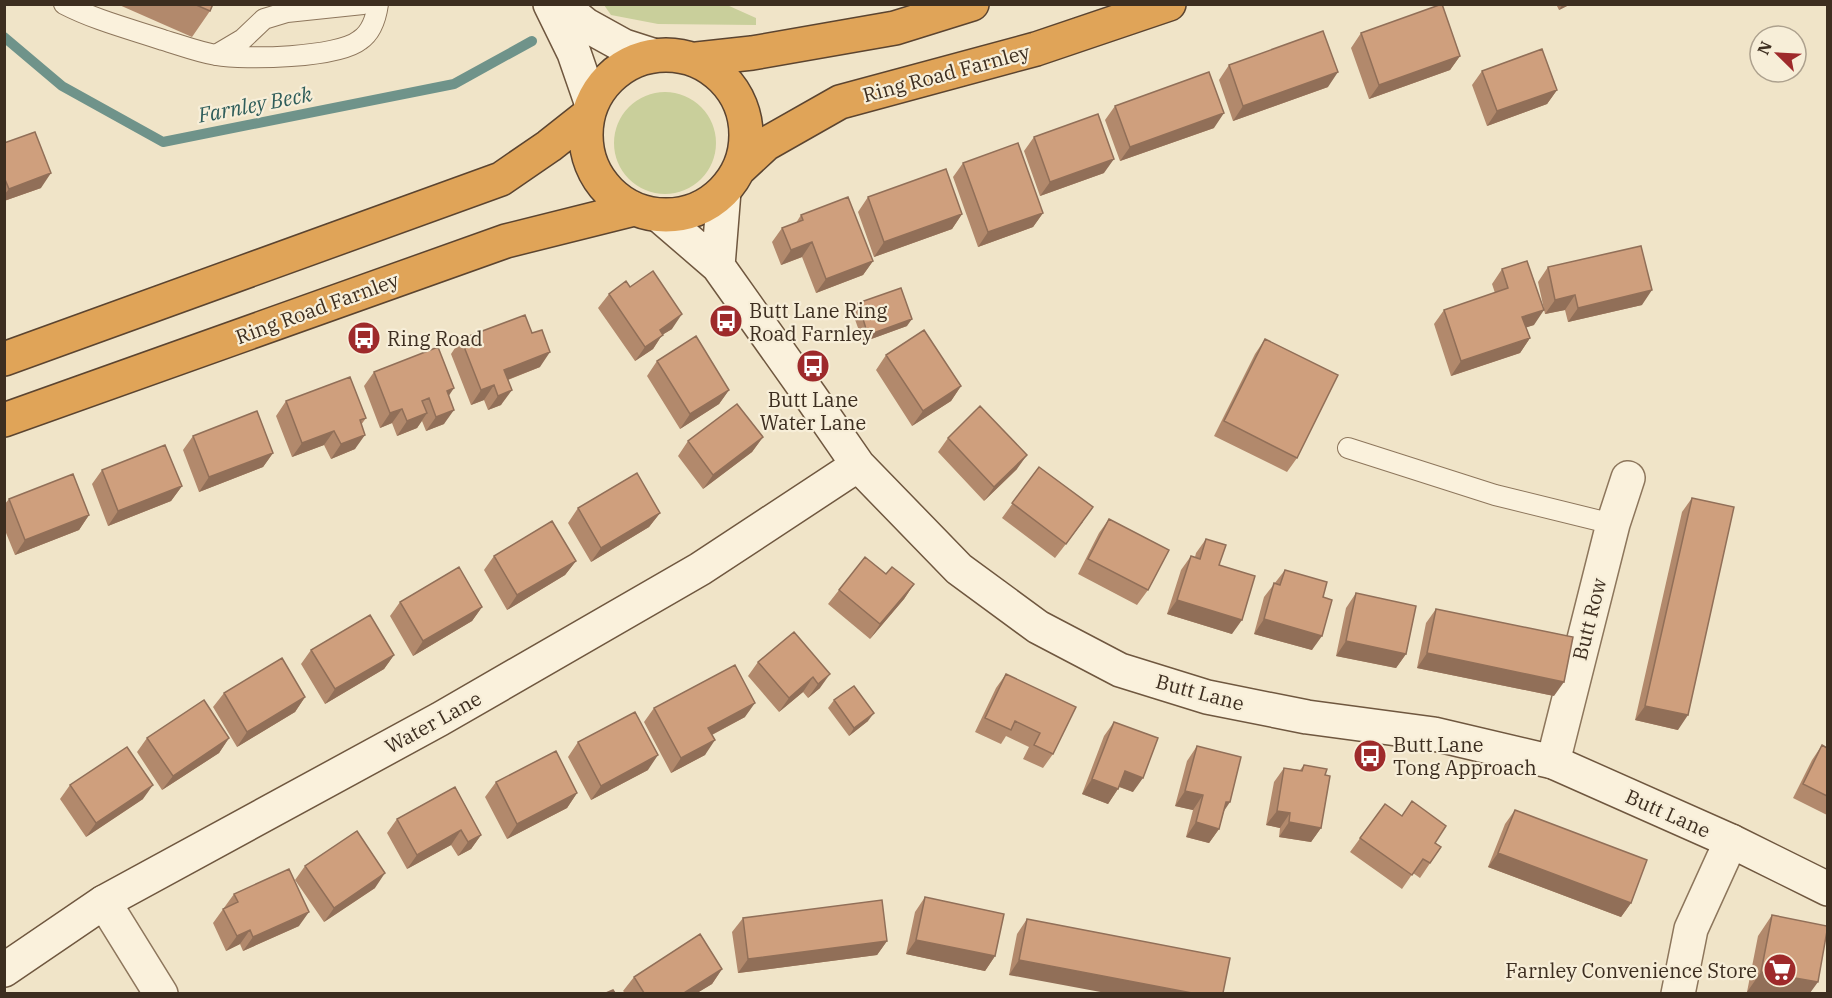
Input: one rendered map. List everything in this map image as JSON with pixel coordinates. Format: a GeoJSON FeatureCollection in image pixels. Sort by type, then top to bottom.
{"type":"FeatureCollection","features":[{"type":"Feature","properties":{"kind":"highway"},"geometry":{"type":"LineString","coordinates":[[697,59],[752,53],[895,28],[972,4]]}},
{"type":"Feature","properties":{"kind":"highway","name":"Ring Road Farnley"},"geometry":{"type":"LineString","coordinates":[[731,181],[766,144],[840,102],[1036,49],[1169,4]]}},
{"type":"Feature","properties":{"kind":"highway"},"geometry":{"type":"LineString","coordinates":[[4,359],[501,179],[549,146],[589,109],[606,80],[635,59],[652,55],[682,55],[697,59],[721,75],[732,87],[744,112],[746,147],[731,181],[703,207],[688,213],[647,212],[618,200],[599,180],[587,154],[589,109]]}},
{"type":"Feature","properties":{"kind":"highway","name":"Ring Road Farnley"},"geometry":{"type":"LineString","coordinates":[[4,420],[506,241],[647,212]]}},
{"type":"Feature","properties":{"kind":"street"},"geometry":{"type":"LineString","coordinates":[[550,4],[574,53],[589,109]]}},
{"type":"Feature","properties":{"kind":"street"},"geometry":{"type":"LineString","coordinates":[[560,4],[586,25],[605,36],[624,46],[652,55]]}},
{"type":"Feature","properties":{"kind":"street"},"geometry":{"type":"LineString","coordinates":[[718,266],[731,181]]}},
{"type":"Feature","properties":{"kind":"street","name":"Butt Lane"},"geometry":{"type":"LineString","coordinates":[[647,212],[718,266],[858,465],[959,569],[1038,627],[1120,670],[1207,697],[1307,717],[1434,734],[1553,762],[1731,841],[1827,889]]}},
{"type":"Feature","properties":{"kind":"street","name":"Water Lane"},"geometry":{"type":"LineString","coordinates":[[4,970],[104,902],[440,719],[700,569],[858,465]]}},
{"type":"Feature","properties":{"kind":"street","name":"Butt Row"},"geometry":{"type":"LineString","coordinates":[[1553,762],[1613,524],[1628,478]]}},
{"type":"Feature","properties":{"kind":"street"},"geometry":{"type":"LineString","coordinates":[[1678,993],[1691,929],[1731,841]]}},
{"type":"Feature","properties":{"kind":"street"},"geometry":{"type":"LineString","coordinates":[[104,902],[161,993]]}},
{"type":"Feature","properties":{"kind":"lane"},"geometry":{"type":"LineString","coordinates":[[64,4],[111,24],[216,55],[255,57],[308,54],[347,47],[361,40],[375,22],[378,4]]}},
{"type":"Feature","properties":{"kind":"lane"},"geometry":{"type":"LineString","coordinates":[[216,55],[243,39],[264,20],[287,12],[363,4]]}},
{"type":"Feature","properties":{"kind":"lane"},"geometry":{"type":"LineString","coordinates":[[1348,448],[1495,495],[1613,524]]}},
{"type":"Feature","properties":{"kind":"green space"},"geometry":{"type":"Polygon","coordinates":[[[604,5],[727,5],[756,18],[756,25],[658,24],[611,15],[604,5]]]}},
{"type":"Feature","properties":{"kind":"green space"},"geometry":{"type":"Polygon","coordinates":[[[665,92],[685,96],[701,107],[712,123],[716,143],[712,163],[701,179],[685,190],[665,194],[645,190],[629,179],[618,163],[614,143],[618,123],[629,107],[645,96],[665,92]]]}},
{"type":"Feature","properties":{"kind":"building"},"geometry":{"type":"Polygon","coordinates":[[[194,4],[213,4],[210,11],[194,4]]]}},
{"type":"Feature","properties":{"kind":"building"},"geometry":{"type":"Polygon","coordinates":[[[1442,4],[1460,56],[1379,85],[1361,33],[1442,4]]]}},
{"type":"Feature","properties":{"kind":"building"},"geometry":{"type":"Polygon","coordinates":[[[1323,31],[1338,72],[1243,106],[1229,65],[1323,31]]]}},
{"type":"Feature","properties":{"kind":"building"},"geometry":{"type":"Polygon","coordinates":[[[1542,49],[1557,90],[1497,111],[1482,71],[1542,49]]]}},
{"type":"Feature","properties":{"kind":"building"},"geometry":{"type":"Polygon","coordinates":[[[1209,72],[1224,113],[1130,147],[1115,106],[1209,72]]]}},
{"type":"Feature","properties":{"kind":"building"},"geometry":{"type":"Polygon","coordinates":[[[1098,114],[1114,159],[1050,182],[1034,137],[1098,114]]]}},
{"type":"Feature","properties":{"kind":"building"},"geometry":{"type":"Polygon","coordinates":[[[35,132],[51,173],[9,189],[4,177],[4,143],[35,132]]]}},
{"type":"Feature","properties":{"kind":"building"},"geometry":{"type":"Polygon","coordinates":[[[1018,143],[1043,213],[988,232],[963,163],[1018,143]]]}},
{"type":"Feature","properties":{"kind":"building"},"geometry":{"type":"Polygon","coordinates":[[[946,169],[962,214],[884,242],[868,197],[946,169]]]}},
{"type":"Feature","properties":{"kind":"building"},"geometry":{"type":"Polygon","coordinates":[[[848,197],[873,261],[826,279],[812,242],[791,250],[782,228],[803,220],[801,215],[848,197]]]}},
{"type":"Feature","properties":{"kind":"building"},"geometry":{"type":"Polygon","coordinates":[[[1641,246],[1652,290],[1578,308],[1575,295],[1555,300],[1548,267],[1641,246]]]}},
{"type":"Feature","properties":{"kind":"building"},"geometry":{"type":"Polygon","coordinates":[[[1527,261],[1544,310],[1522,317],[1530,338],[1461,361],[1444,310],[1508,288],[1502,269],[1527,261]]]}},
{"type":"Feature","properties":{"kind":"building"},"geometry":{"type":"Polygon","coordinates":[[[653,271],[682,314],[660,330],[663,335],[645,347],[609,294],[626,281],[630,287],[653,271]]]}},
{"type":"Feature","properties":{"kind":"building"},"geometry":{"type":"Polygon","coordinates":[[[901,288],[912,319],[868,335],[858,303],[901,288]]]}},
{"type":"Feature","properties":{"kind":"building"},"geometry":{"type":"Polygon","coordinates":[[[525,315],[532,333],[542,330],[550,352],[504,370],[512,390],[498,396],[494,385],[481,390],[461,339],[525,315]]]}},
{"type":"Feature","properties":{"kind":"building"},"geometry":{"type":"Polygon","coordinates":[[[924,330],[961,386],[923,411],[886,355],[924,330]]]}},
{"type":"Feature","properties":{"kind":"building"},"geometry":{"type":"Polygon","coordinates":[[[696,336],[729,390],[690,414],[657,361],[696,336]]]}},
{"type":"Feature","properties":{"kind":"building"},"geometry":{"type":"Polygon","coordinates":[[[1265,339],[1338,375],[1297,458],[1224,421],[1265,339]]]}},
{"type":"Feature","properties":{"kind":"building"},"geometry":{"type":"Polygon","coordinates":[[[438,347],[454,388],[447,391],[454,410],[436,417],[429,398],[422,401],[427,413],[407,421],[402,409],[390,413],[374,372],[438,347]]]}},
{"type":"Feature","properties":{"kind":"building"},"geometry":{"type":"Polygon","coordinates":[[[350,377],[366,418],[360,420],[365,435],[341,444],[334,431],[302,443],[286,401],[350,377]]]}},
{"type":"Feature","properties":{"kind":"building"},"geometry":{"type":"Polygon","coordinates":[[[737,404],[763,437],[713,475],[688,441],[737,404]]]}},
{"type":"Feature","properties":{"kind":"building"},"geometry":{"type":"Polygon","coordinates":[[[980,406],[1027,455],[994,487],[948,438],[980,406]]]}},
{"type":"Feature","properties":{"kind":"building"},"geometry":{"type":"Polygon","coordinates":[[[257,411],[273,453],[209,477],[193,436],[257,411]]]}},
{"type":"Feature","properties":{"kind":"building"},"geometry":{"type":"Polygon","coordinates":[[[165,445],[182,486],[118,511],[102,470],[165,445]]]}},
{"type":"Feature","properties":{"kind":"building"},"geometry":{"type":"Polygon","coordinates":[[[1039,467],[1093,507],[1066,544],[1012,503],[1039,467]]]}},
{"type":"Feature","properties":{"kind":"building"},"geometry":{"type":"Polygon","coordinates":[[[637,473],[660,513],[601,548],[578,508],[637,473]]]}},
{"type":"Feature","properties":{"kind":"building"},"geometry":{"type":"Polygon","coordinates":[[[73,474],[89,515],[25,540],[9,499],[73,474]]]}},
{"type":"Feature","properties":{"kind":"building"},"geometry":{"type":"Polygon","coordinates":[[[1692,498],[1734,507],[1688,715],[1645,706],[1692,498]]]}},
{"type":"Feature","properties":{"kind":"building"},"geometry":{"type":"Polygon","coordinates":[[[1109,519],[1169,550],[1148,590],[1088,559],[1109,519]]]}},
{"type":"Feature","properties":{"kind":"building"},"geometry":{"type":"Polygon","coordinates":[[[552,521],[576,561],[517,595],[494,556],[552,521]]]}},
{"type":"Feature","properties":{"kind":"building"},"geometry":{"type":"Polygon","coordinates":[[[1206,539],[1226,545],[1219,565],[1255,576],[1242,620],[1177,600],[1191,556],[1200,559],[1206,539]]]}},
{"type":"Feature","properties":{"kind":"building"},"geometry":{"type":"Polygon","coordinates":[[[865,557],[886,574],[892,567],[914,584],[880,624],[839,590],[865,557]]]}},
{"type":"Feature","properties":{"kind":"building"},"geometry":{"type":"Polygon","coordinates":[[[459,567],[482,607],[423,641],[400,602],[459,567]]]}},
{"type":"Feature","properties":{"kind":"building"},"geometry":{"type":"Polygon","coordinates":[[[1285,570],[1327,582],[1323,597],[1332,600],[1322,636],[1264,619],[1274,583],[1280,585],[1285,570]]]}},
{"type":"Feature","properties":{"kind":"building"},"geometry":{"type":"Polygon","coordinates":[[[1356,593],[1416,606],[1406,654],[1346,641],[1356,593]]]}},
{"type":"Feature","properties":{"kind":"building"},"geometry":{"type":"Polygon","coordinates":[[[1436,609],[1573,637],[1564,682],[1427,653],[1436,609]]]}},
{"type":"Feature","properties":{"kind":"building"},"geometry":{"type":"Polygon","coordinates":[[[370,615],[394,655],[335,689],[311,650],[370,615]]]}},
{"type":"Feature","properties":{"kind":"building"},"geometry":{"type":"Polygon","coordinates":[[[794,632],[830,674],[818,684],[813,677],[789,698],[758,662],[794,632]]]}},
{"type":"Feature","properties":{"kind":"building"},"geometry":{"type":"Polygon","coordinates":[[[282,658],[305,697],[247,732],[224,693],[282,658]]]}},
{"type":"Feature","properties":{"kind":"building"},"geometry":{"type":"Polygon","coordinates":[[[735,665],[755,703],[708,728],[715,740],[681,758],[654,708],[735,665]]]}},
{"type":"Feature","properties":{"kind":"building"},"geometry":{"type":"Polygon","coordinates":[[[1006,674],[1076,707],[1053,754],[1034,745],[1040,733],[1015,721],[1011,730],[985,718],[1006,674]]]}},
{"type":"Feature","properties":{"kind":"building"},"geometry":{"type":"Polygon","coordinates":[[[854,686],[874,713],[854,728],[834,700],[854,686]]]}},
{"type":"Feature","properties":{"kind":"building"},"geometry":{"type":"Polygon","coordinates":[[[204,700],[229,738],[173,776],[147,738],[204,700]]]}},
{"type":"Feature","properties":{"kind":"building"},"geometry":{"type":"Polygon","coordinates":[[[635,712],[658,755],[601,786],[578,742],[635,712]]]}},
{"type":"Feature","properties":{"kind":"building"},"geometry":{"type":"Polygon","coordinates":[[[1114,722],[1158,738],[1143,778],[1125,771],[1118,789],[1092,779],[1114,722]]]}},
{"type":"Feature","properties":{"kind":"building"},"geometry":{"type":"Polygon","coordinates":[[[1822,745],[1827,748],[1827,796],[1803,784],[1822,745]]]}},
{"type":"Feature","properties":{"kind":"building"},"geometry":{"type":"Polygon","coordinates":[[[1197,746],[1241,757],[1230,802],[1226,802],[1219,829],[1196,822],[1203,795],[1185,791],[1197,746]]]}},
{"type":"Feature","properties":{"kind":"building"},"geometry":{"type":"Polygon","coordinates":[[[127,747],[153,785],[96,823],[70,785],[127,747]]]}},
{"type":"Feature","properties":{"kind":"building"},"geometry":{"type":"Polygon","coordinates":[[[556,751],[577,793],[517,824],[496,782],[556,751]]]}},
{"type":"Feature","properties":{"kind":"building"},"geometry":{"type":"Polygon","coordinates":[[[1304,765],[1327,769],[1325,775],[1330,776],[1321,828],[1289,822],[1290,813],[1277,811],[1284,768],[1302,771],[1304,765]]]}},
{"type":"Feature","properties":{"kind":"building"},"geometry":{"type":"Polygon","coordinates":[[[455,787],[481,835],[468,842],[461,830],[417,855],[397,819],[455,787]]]}},
{"type":"Feature","properties":{"kind":"building"},"geometry":{"type":"Polygon","coordinates":[[[1412,801],[1446,826],[1435,843],[1441,847],[1430,863],[1423,859],[1412,875],[1360,838],[1385,804],[1402,816],[1412,801]]]}},
{"type":"Feature","properties":{"kind":"building"},"geometry":{"type":"Polygon","coordinates":[[[1515,810],[1647,860],[1631,903],[1498,853],[1515,810]]]}},
{"type":"Feature","properties":{"kind":"building"},"geometry":{"type":"Polygon","coordinates":[[[357,831],[385,873],[334,908],[305,866],[357,831]]]}},
{"type":"Feature","properties":{"kind":"building"},"geometry":{"type":"Polygon","coordinates":[[[289,869],[309,912],[253,937],[250,930],[237,936],[223,909],[238,902],[234,894],[289,869]]]}},
{"type":"Feature","properties":{"kind":"building"},"geometry":{"type":"Polygon","coordinates":[[[925,897],[1004,914],[995,956],[916,940],[925,897]]]}},
{"type":"Feature","properties":{"kind":"building"},"geometry":{"type":"Polygon","coordinates":[[[882,900],[887,941],[748,959],[743,918],[882,900]]]}},
{"type":"Feature","properties":{"kind":"building"},"geometry":{"type":"Polygon","coordinates":[[[1772,915],[1827,926],[1818,982],[1761,972],[1772,915]]]}},
{"type":"Feature","properties":{"kind":"building"},"geometry":{"type":"Polygon","coordinates":[[[1027,919],[1230,958],[1223,993],[1192,993],[1019,960],[1027,919]]]}},
{"type":"Feature","properties":{"kind":"building"},"geometry":{"type":"Polygon","coordinates":[[[700,934],[722,969],[684,993],[644,993],[634,977],[700,934]]]}},
{"type":"Feature","properties":{"kind":"waterway","name":"Farnley Beck"},"geometry":{"type":"LineString","coordinates":[[4,37],[62,86],[163,142],[454,84],[532,41]]}},
{"type":"Feature","properties":{"kind":"place","name":"Butt Lane Ring Road Farnley"},"geometry":{"type":"Point","coordinates":[726,321]}},
{"type":"Feature","properties":{"kind":"place","name":"Ring Road"},"geometry":{"type":"Point","coordinates":[364,338]}},
{"type":"Feature","properties":{"kind":"place","name":"Butt Lane Water Lane"},"geometry":{"type":"Point","coordinates":[813,366]}},
{"type":"Feature","properties":{"kind":"place","name":"Butt Lane Tong Approach"},"geometry":{"type":"Point","coordinates":[1370,756]}},
{"type":"Feature","properties":{"kind":"place","name":"Farnley Convenience Store"},"geometry":{"type":"Point","coordinates":[1780,970]}}]}
